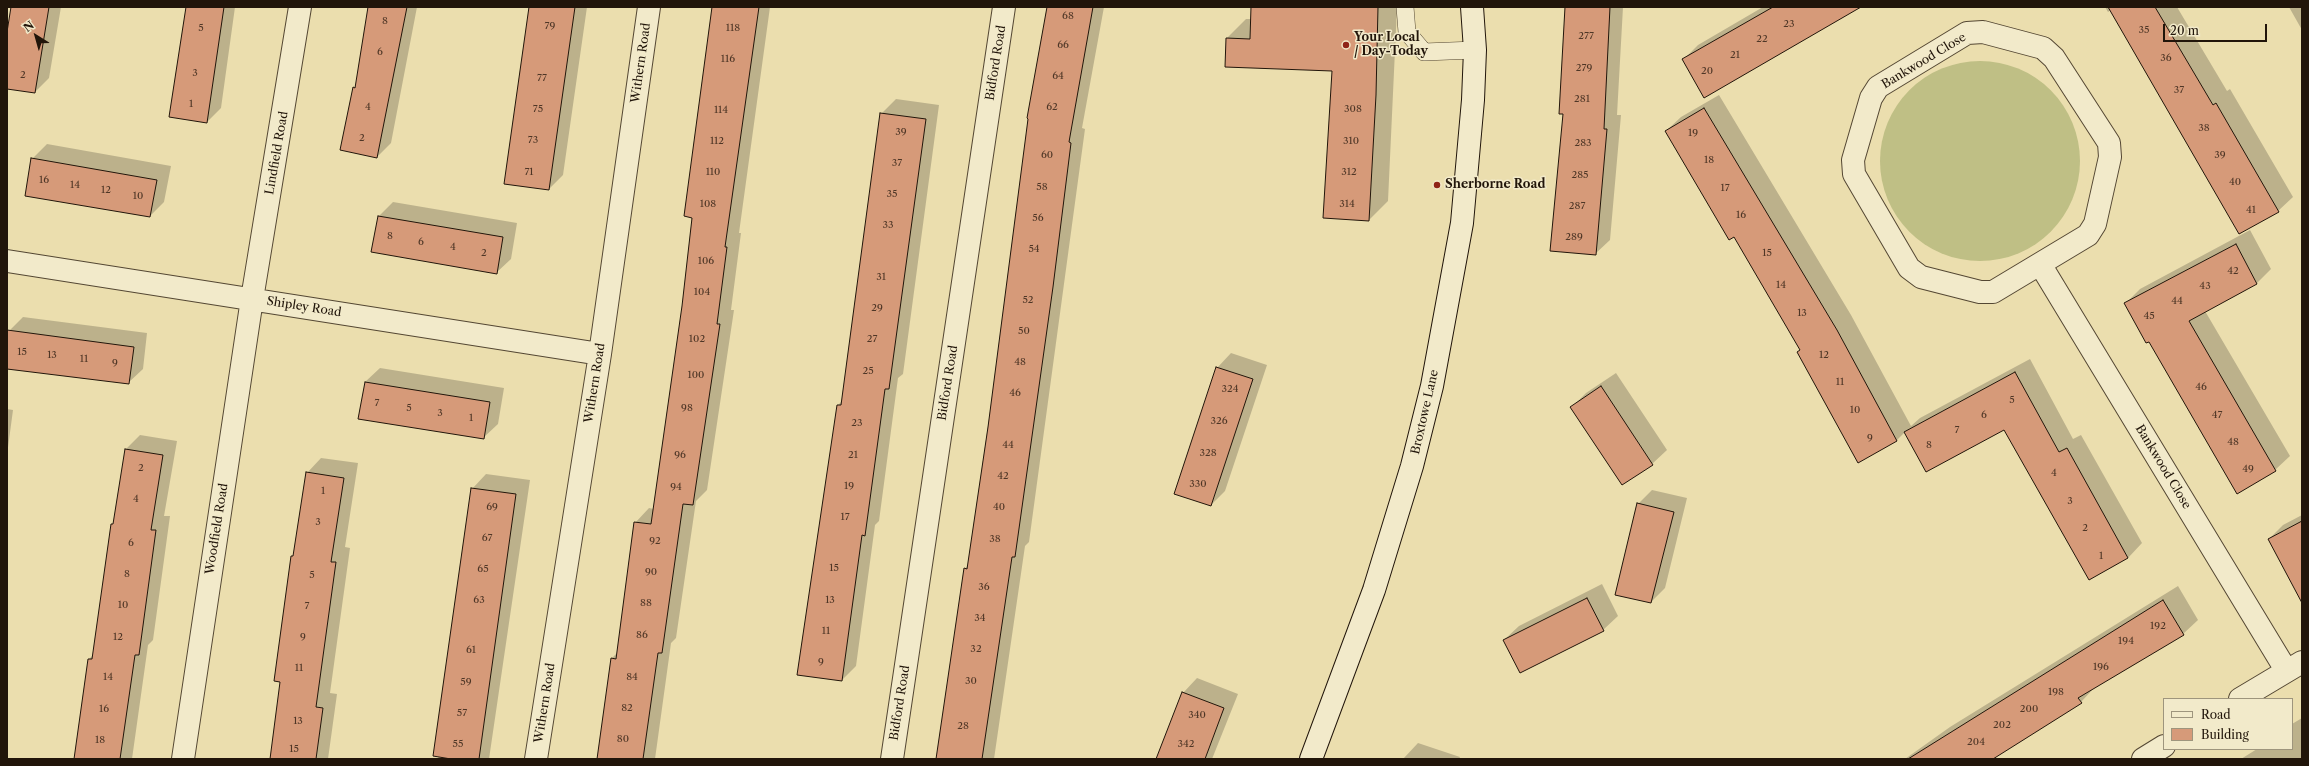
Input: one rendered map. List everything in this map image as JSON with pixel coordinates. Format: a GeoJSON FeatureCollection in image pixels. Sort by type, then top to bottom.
{"type":"FeatureCollection","features":[{"type":"Feature","properties":{"kind":"street","name":"Lindfield Road"},"geometry":{"type":"LineString","coordinates":[[252,299],[300,7]]}},
{"type":"Feature","properties":{"kind":"street","name":"Withern Road"},"geometry":{"type":"LineString","coordinates":[[536,759],[600,354],[649,7]]}},
{"type":"Feature","properties":{"kind":"street","name":"Bidford Road"},"geometry":{"type":"LineString","coordinates":[[892,759],[1004,7]]}},
{"type":"Feature","properties":{"kind":"street","name":"Broxtowe Lane"},"geometry":{"type":"LineString","coordinates":[[1311,759],[1374,590],[1412,466],[1432,386],[1462,223],[1474,100],[1475,50],[1472,7]]}},
{"type":"Feature","properties":{"kind":"street","name":"Bankwood Close"},"geometry":{"type":"LineString","coordinates":[[1983,32],[2043,48],[2054,58],[2109,143],[2110,157],[2095,224],[2088,235],[2040,264],[1993,292],[1980,292],[1922,277],[1910,268],[1854,174],[1853,160],[1871,98],[1878,87],[1967,33],[1983,32]]}},
{"type":"Feature","properties":{"kind":"street","name":"Shipley Road"},"geometry":{"type":"LineString","coordinates":[[7,261],[600,354]]}},
{"type":"Feature","properties":{"kind":"street","name":"Bankwood Close"},"geometry":{"type":"LineString","coordinates":[[2040,264],[2294,666]]}},
{"type":"Feature","properties":{"kind":"street","name":"Woodfield Road"},"geometry":{"type":"LineString","coordinates":[[182,759],[252,299]]}},
{"type":"Feature","properties":{"kind":"street"},"geometry":{"type":"LineString","coordinates":[[2242,698],[2294,666]]}},
{"type":"Feature","properties":{"kind":"street"},"geometry":{"type":"LineString","coordinates":[[2143,759],[2163,747]]}},
{"type":"Feature","properties":{"kind":"lane"},"geometry":{"type":"LineString","coordinates":[[1405,7],[1406,32],[1424,52],[1475,50]]}},
{"type":"Feature","properties":{"kind":"green space"},"geometry":{"type":"Polygon","coordinates":[[[1970,61],[1990,61],[2018,68],[2044,83],[2058,97],[2073,123],[2080,151],[2080,171],[2073,199],[2058,225],[2044,239],[2018,254],[2009,257],[1990,261],[1970,261],[1942,254],[1916,239],[1902,225],[1887,199],[1884,190],[1880,171],[1880,151],[1887,123],[1902,97],[1916,83],[1942,68],[1951,65],[1970,61]]]}},
{"type":"Feature","properties":{"kind":"building"},"geometry":{"type":"Polygon","coordinates":[[[11,7],[49,7],[35,93],[7,89],[7,32],[11,7]]]}},
{"type":"Feature","properties":{"kind":"building"},"geometry":{"type":"Polygon","coordinates":[[[186,7],[224,7],[207,123],[169,117],[186,7]]]}},
{"type":"Feature","properties":{"kind":"building"},"geometry":{"type":"Polygon","coordinates":[[[368,7],[407,7],[377,158],[340,150],[353,87],[355,88],[368,7]]]}},
{"type":"Feature","properties":{"kind":"building"},"geometry":{"type":"Polygon","coordinates":[[[529,7],[575,7],[549,190],[504,184],[529,7]]]}},
{"type":"Feature","properties":{"kind":"building"},"geometry":{"type":"Polygon","coordinates":[[[712,7],[759,7],[725,247],[727,247],[717,324],[720,324],[693,505],[683,504],[662,653],[658,653],[643,759],[597,759],[611,658],[616,659],[634,522],[651,524],[682,306],[692,218],[684,216],[712,7]]]}},
{"type":"Feature","properties":{"kind":"building"},"geometry":{"type":"Polygon","coordinates":[[[1047,7],[1093,7],[1069,142],[1071,143],[1053,287],[1015,557],[1012,557],[982,759],[936,759],[964,568],[967,569],[988,427],[1027,118],[1047,7]]]}},
{"type":"Feature","properties":{"kind":"building"},"geometry":{"type":"Polygon","coordinates":[[[1251,7],[1378,7],[1376,95],[1369,221],[1323,218],[1332,71],[1225,67],[1226,38],[1250,39],[1251,7]]]}},
{"type":"Feature","properties":{"kind":"building"},"geometry":{"type":"Polygon","coordinates":[[[1565,7],[1610,7],[1604,129],[1607,129],[1596,255],[1550,251],[1563,114],[1559,114],[1565,7]]]}},
{"type":"Feature","properties":{"kind":"building"},"geometry":{"type":"Polygon","coordinates":[[[1773,7],[1861,7],[1704,98],[1682,59],[1773,7]]]}},
{"type":"Feature","properties":{"kind":"building"},"geometry":{"type":"Polygon","coordinates":[[[2108,7],[2155,7],[2213,105],[2216,103],[2279,212],[2239,234],[2108,7]]]}},
{"type":"Feature","properties":{"kind":"building"},"geometry":{"type":"Polygon","coordinates":[[[1704,108],[1837,330],[1897,441],[1858,463],[1797,352],[1800,350],[1734,237],[1729,240],[1665,131],[1704,108]]]}},
{"type":"Feature","properties":{"kind":"building"},"geometry":{"type":"Polygon","coordinates":[[[880,113],[926,119],[889,389],[885,389],[865,536],[862,535],[842,681],[797,675],[837,405],[841,405],[880,113]]]}},
{"type":"Feature","properties":{"kind":"building"},"geometry":{"type":"Polygon","coordinates":[[[31,158],[157,180],[150,217],[25,196],[31,158]]]}},
{"type":"Feature","properties":{"kind":"building"},"geometry":{"type":"Polygon","coordinates":[[[378,216],[503,237],[497,274],[371,252],[378,216]]]}},
{"type":"Feature","properties":{"kind":"building"},"geometry":{"type":"Polygon","coordinates":[[[2236,244],[2257,284],[2189,321],[2276,471],[2237,494],[2149,342],[2146,343],[2124,303],[2236,244]]]}},
{"type":"Feature","properties":{"kind":"building"},"geometry":{"type":"Polygon","coordinates":[[[7,330],[134,347],[129,384],[7,369],[7,330]]]}},
{"type":"Feature","properties":{"kind":"building"},"geometry":{"type":"Polygon","coordinates":[[[1216,367],[1253,379],[1211,506],[1174,494],[1216,367]]]}},
{"type":"Feature","properties":{"kind":"building"},"geometry":{"type":"Polygon","coordinates":[[[2015,372],[2059,452],[2067,448],[2128,558],[2089,580],[2004,430],[1926,472],[1904,432],[2015,372]]]}},
{"type":"Feature","properties":{"kind":"building"},"geometry":{"type":"Polygon","coordinates":[[[365,382],[490,402],[484,439],[358,419],[365,382]]]}},
{"type":"Feature","properties":{"kind":"building"},"geometry":{"type":"Polygon","coordinates":[[[1601,386],[1653,465],[1622,485],[1570,407],[1601,386]]]}},
{"type":"Feature","properties":{"kind":"building"},"geometry":{"type":"Polygon","coordinates":[[[125,449],[163,455],[151,530],[156,530],[139,655],[135,655],[120,759],[74,759],[88,659],[92,659],[111,524],[113,524],[125,449]]]}},
{"type":"Feature","properties":{"kind":"building"},"geometry":{"type":"Polygon","coordinates":[[[306,472],[344,478],[331,562],[336,562],[316,707],[323,708],[316,759],[270,759],[280,682],[274,681],[291,556],[293,556],[306,472]]]}},
{"type":"Feature","properties":{"kind":"building"},"geometry":{"type":"Polygon","coordinates":[[[471,488],[516,494],[479,759],[451,759],[433,756],[471,488]]]}},
{"type":"Feature","properties":{"kind":"building"},"geometry":{"type":"Polygon","coordinates":[[[1637,503],[1674,512],[1651,603],[1615,595],[1637,503]]]}},
{"type":"Feature","properties":{"kind":"building"},"geometry":{"type":"Polygon","coordinates":[[[2302,521],[2302,603],[2268,539],[2302,521]]]}},
{"type":"Feature","properties":{"kind":"building"},"geometry":{"type":"Polygon","coordinates":[[[1587,598],[1604,631],[1520,673],[1503,640],[1587,598]]]}},
{"type":"Feature","properties":{"kind":"building"},"geometry":{"type":"Polygon","coordinates":[[[2163,600],[2184,635],[2078,698],[2082,703],[1993,759],[1908,759],[2163,600]]]}},
{"type":"Feature","properties":{"kind":"building"},"geometry":{"type":"Polygon","coordinates":[[[1182,692],[1224,708],[1205,759],[1156,759],[1182,692]]]}},
{"type":"Feature","properties":{"kind":"place","name":"Your Local / Day-Today"},"geometry":{"type":"Point","coordinates":[1346,45]}},
{"type":"Feature","properties":{"kind":"place","name":"Sherborne Road"},"geometry":{"type":"Point","coordinates":[1437,185]}}]}
